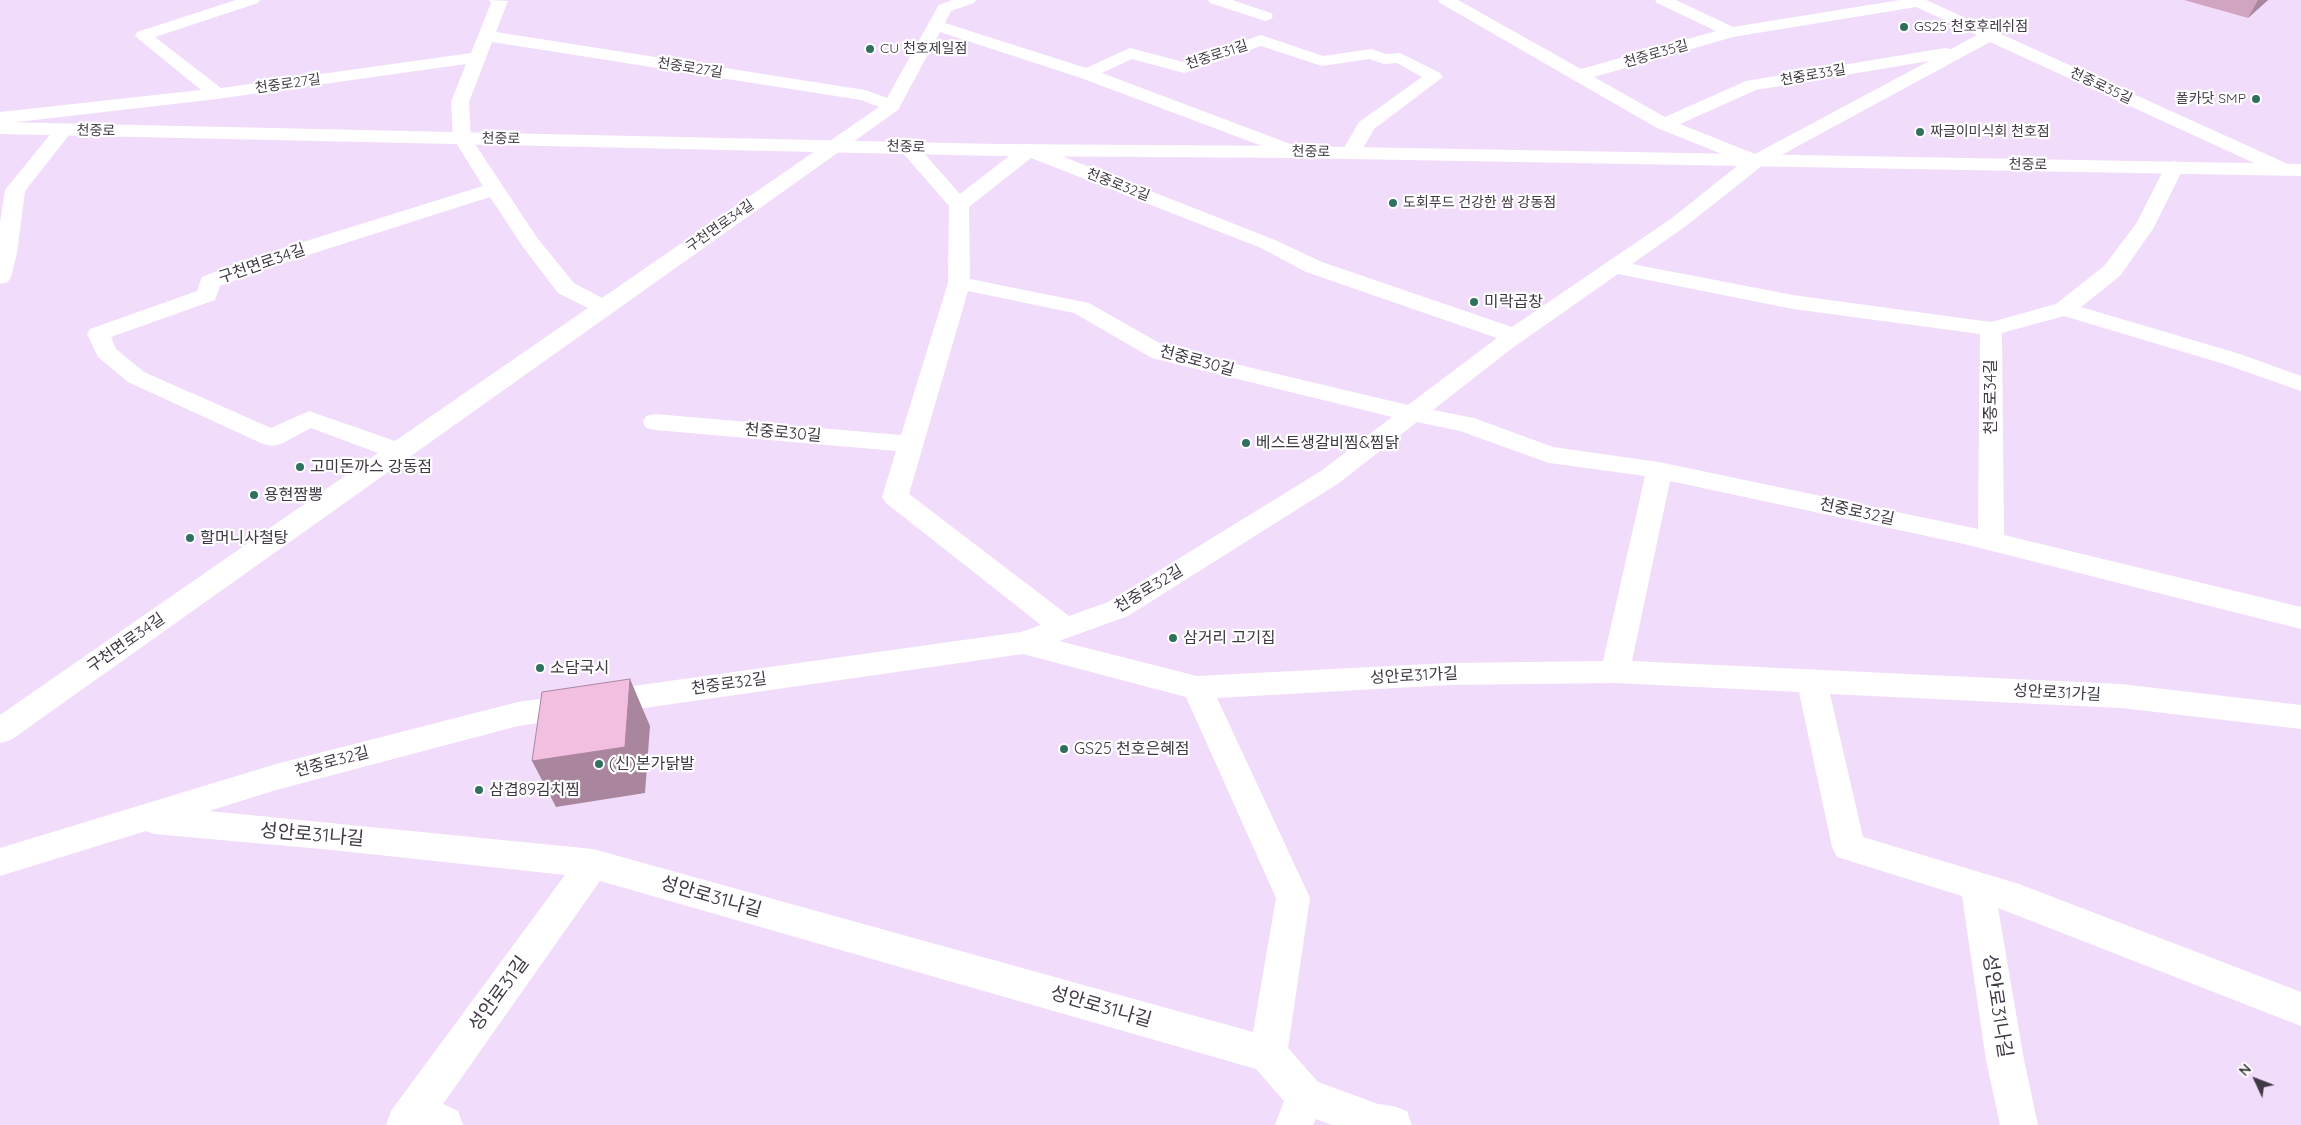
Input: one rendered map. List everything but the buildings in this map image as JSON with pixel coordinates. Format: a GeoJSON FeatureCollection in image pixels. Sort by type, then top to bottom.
{"type":"FeatureCollection","features":[{"type":"Feature","properties":{"kind":"street"},"geometry":{"type":"LineString","coordinates":[[217,94],[143,36],[252,0]]}},
{"type":"Feature","properties":{"kind":"street"},"geometry":{"type":"LineString","coordinates":[[462,138],[460,102],[500,1],[497,0]]}},
{"type":"Feature","properties":{"kind":"street"},"geometry":{"type":"LineString","coordinates":[[892,106],[946,4],[968,0]]}},
{"type":"Feature","properties":{"kind":"street"},"geometry":{"type":"LineString","coordinates":[[1216,0],[1265,16]]}},
{"type":"Feature","properties":{"kind":"street"},"geometry":{"type":"LineString","coordinates":[[1446,0],[1581,75],[1664,124],[1756,161]]}},
{"type":"Feature","properties":{"kind":"street","name":"천중로35길"},"geometry":{"type":"LineString","coordinates":[[1663,0],[1731,32]]}},
{"type":"Feature","properties":{"kind":"street"},"geometry":{"type":"LineString","coordinates":[[1937,11],[1954,0]]}},
{"type":"Feature","properties":{"kind":"street","name":"천중로35길"},"geometry":{"type":"LineString","coordinates":[[1581,75],[1731,32],[1916,1],[2292,170]]}},
{"type":"Feature","properties":{"kind":"street"},"geometry":{"type":"LineString","coordinates":[[935,25],[1087,74],[1294,152]]}},
{"type":"Feature","properties":{"kind":"street","name":"천중로"},"geometry":{"type":"LineString","coordinates":[[1756,161],[1990,35]]}},
{"type":"Feature","properties":{"kind":"street","name":"천중로27길"},"geometry":{"type":"LineString","coordinates":[[486,36],[865,95],[892,106]]}},
{"type":"Feature","properties":{"kind":"street","name":"천중로31길"},"geometry":{"type":"LineString","coordinates":[[1087,74],[1130,53],[1184,68],[1261,40],[1322,61],[1371,54],[1384,60],[1400,58],[1434,77]]}},
{"type":"Feature","properties":{"kind":"street","name":"천중로33길"},"geometry":{"type":"LineString","coordinates":[[1664,124],[1752,85],[1967,49]]}},
{"type":"Feature","properties":{"kind":"street","name":"천중로27길"},"geometry":{"type":"LineString","coordinates":[[0,118],[217,94],[478,57]]}},
{"type":"Feature","properties":{"kind":"street","name":"천중로"},"geometry":{"type":"LineString","coordinates":[[1351,153],[1366,126],[1434,77]]}},
{"type":"Feature","properties":{"kind":"street","name":"구천면로34길"},"geometry":{"type":"LineString","coordinates":[[0,731],[892,106]]}},
{"type":"Feature","properties":{"kind":"street","name":"천중로"},"geometry":{"type":"LineString","coordinates":[[0,128],[1029,150],[1294,152],[2292,170]]}},
{"type":"Feature","properties":{"kind":"street"},"geometry":{"type":"LineString","coordinates":[[0,277],[6,254],[15,190],[64,130]]}},
{"type":"Feature","properties":{"kind":"street","name":"천중로"},"geometry":{"type":"LineString","coordinates":[[462,138],[495,189]]}},
{"type":"Feature","properties":{"kind":"street"},"geometry":{"type":"LineString","coordinates":[[908,146],[959,206],[960,283],[896,497],[1065,628]]}},
{"type":"Feature","properties":{"kind":"street"},"geometry":{"type":"LineString","coordinates":[[959,206],[1029,150]]}},
{"type":"Feature","properties":{"kind":"street","name":"천중로32길"},"geometry":{"type":"LineString","coordinates":[[1029,150],[1268,244],[1314,267],[1515,336]]}},
{"type":"Feature","properties":{"kind":"street","name":"천중로32길"},"geometry":{"type":"LineString","coordinates":[[0,862],[276,777],[518,714],[1023,643],[1118,609],[1330,477],[1515,336],[1680,222],[1756,161]]}},
{"type":"Feature","properties":{"kind":"street"},"geometry":{"type":"LineString","coordinates":[[1614,267],[1793,302],[1991,329],[2064,309],[2112,271],[2146,225],[2174,167]]}},
{"type":"Feature","properties":{"kind":"street"},"geometry":{"type":"LineString","coordinates":[[495,189],[530,243],[566,288],[604,308]]}},
{"type":"Feature","properties":{"kind":"street","name":"구천면로34길"},"geometry":{"type":"LineString","coordinates":[[398,451],[309,419],[272,438],[136,377],[106,352],[98,334],[206,295],[210,282],[250,266],[495,189]]}},
{"type":"Feature","properties":{"kind":"street","name":"천중로30길"},"geometry":{"type":"LineString","coordinates":[[960,283],[1081,308],[1160,354],[1413,414]]}},
{"type":"Feature","properties":{"kind":"street"},"geometry":{"type":"LineString","coordinates":[[2064,309],[2232,358],[2301,384]]}},
{"type":"Feature","properties":{"kind":"street","name":"천중로34길"},"geometry":{"type":"LineString","coordinates":[[1991,329],[1991,541]]}},
{"type":"Feature","properties":{"kind":"street","name":"천중로32길"},"geometry":{"type":"LineString","coordinates":[[1413,414],[1465,424],[1549,454],[1659,470],[1991,541],[2301,618]]}},
{"type":"Feature","properties":{"kind":"street","name":"천중로30길"},"geometry":{"type":"LineString","coordinates":[[655,422],[912,444]]}},
{"type":"Feature","properties":{"kind":"street"},"geometry":{"type":"LineString","coordinates":[[1615,672],[1659,470]]}},
{"type":"Feature","properties":{"kind":"street","name":"성안로31가길"},"geometry":{"type":"LineString","coordinates":[[1023,643],[1197,688],[1449,674],[1615,672],[2121,696],[2301,717]]}},
{"type":"Feature","properties":{"kind":"street"},"geometry":{"type":"LineString","coordinates":[[1812,680],[1849,847],[2019,899],[2301,1008]]}},
{"type":"Feature","properties":{"kind":"street"},"geometry":{"type":"LineString","coordinates":[[1197,688],[1293,898],[1268,1054],[1300,1111],[1393,1125]]}},
{"type":"Feature","properties":{"kind":"street","name":"성안로31나길"},"geometry":{"type":"LineString","coordinates":[[140,819],[332,836],[593,864],[1268,1054]]}},
{"type":"Feature","properties":{"kind":"street","name":"성안로31길"},"geometry":{"type":"LineString","coordinates":[[421,1120],[593,864]]}},
{"type":"Feature","properties":{"kind":"street","name":"성안로31나길"},"geometry":{"type":"LineString","coordinates":[[1978,887],[2004,1060],[2019,1125]]}},
{"type":"Feature","properties":{"kind":"place","name":"GS25 천호후레쉬점"},"geometry":{"type":"Point","coordinates":[1904,27]}},
{"type":"Feature","properties":{"kind":"place","name":"CU 천호제일점"},"geometry":{"type":"Point","coordinates":[870,49]}},
{"type":"Feature","properties":{"kind":"place","name":"폴카닷 SMP"},"geometry":{"type":"Point","coordinates":[2256,99]}},
{"type":"Feature","properties":{"kind":"place","name":"짜글이미식회 천호점"},"geometry":{"type":"Point","coordinates":[1920,132]}},
{"type":"Feature","properties":{"kind":"place","name":"도회푸드 건강한 쌈 강동점"},"geometry":{"type":"Point","coordinates":[1393,203]}},
{"type":"Feature","properties":{"kind":"place","name":"미락곱창"},"geometry":{"type":"Point","coordinates":[1474,302]}},
{"type":"Feature","properties":{"kind":"place","name":"베스트생갈비찜&찜닭"},"geometry":{"type":"Point","coordinates":[1246,443]}},
{"type":"Feature","properties":{"kind":"place","name":"고미돈까스 강동점"},"geometry":{"type":"Point","coordinates":[300,467]}},
{"type":"Feature","properties":{"kind":"place","name":"용현짬뽕"},"geometry":{"type":"Point","coordinates":[254,495]}},
{"type":"Feature","properties":{"kind":"place","name":"할머니사철탕"},"geometry":{"type":"Point","coordinates":[190,538]}},
{"type":"Feature","properties":{"kind":"place","name":"삼거리 고기집"},"geometry":{"type":"Point","coordinates":[1173,638]}},
{"type":"Feature","properties":{"kind":"place","name":"소담국시"},"geometry":{"type":"Point","coordinates":[540,668]}},
{"type":"Feature","properties":{"kind":"place","name":"GS25 천호은혜점"},"geometry":{"type":"Point","coordinates":[1064,749]}},
{"type":"Feature","properties":{"kind":"place","name":"(신)본가닭발"},"geometry":{"type":"Point","coordinates":[599,764]}},
{"type":"Feature","properties":{"kind":"place","name":"삼겹89김치찜"},"geometry":{"type":"Point","coordinates":[479,790]}}]}
